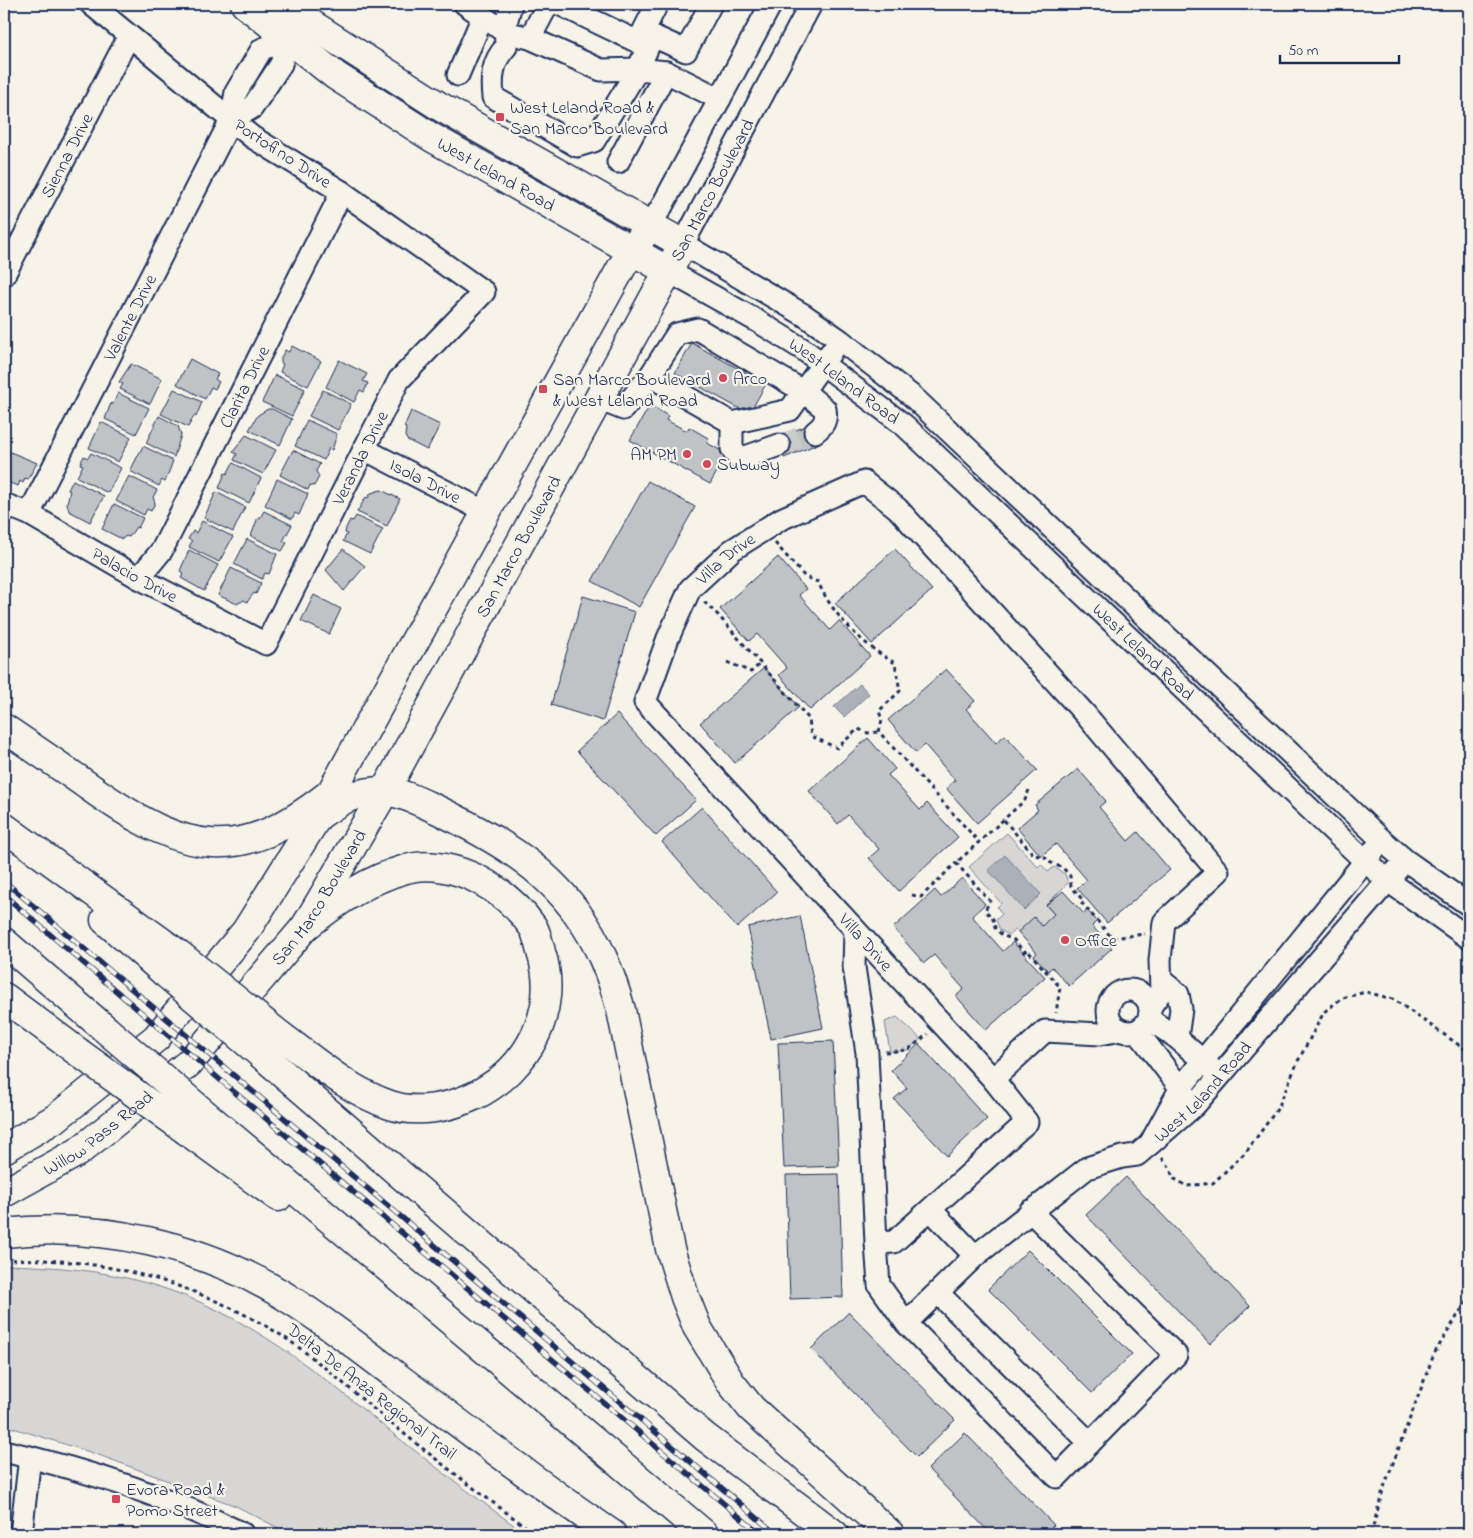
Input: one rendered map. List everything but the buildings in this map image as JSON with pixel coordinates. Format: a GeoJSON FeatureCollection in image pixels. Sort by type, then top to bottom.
{"type":"FeatureCollection","features":[{"type":"Feature","properties":{"kind":"main road","name":"West Leland Road"},"geometry":{"type":"LineString","coordinates":[[245,4],[288,40],[336,76],[431,137],[668,271]]}},
{"type":"Feature","properties":{"kind":"main road"},"geometry":{"type":"LineString","coordinates":[[261,4],[280,15],[298,7]]}},
{"type":"Feature","properties":{"kind":"main road","name":"West Leland Road"},"geometry":{"type":"LineString","coordinates":[[298,7],[439,106],[683,244]]}},
{"type":"Feature","properties":{"kind":"main road"},"geometry":{"type":"LineString","coordinates":[[288,40],[301,35],[317,42],[411,105],[439,106]]}},
{"type":"Feature","properties":{"kind":"main road"},"geometry":{"type":"LineString","coordinates":[[431,137],[491,184],[597,247],[604,263],[593,318]]}},
{"type":"Feature","properties":{"kind":"main road","name":"San Marco Boulevard"},"geometry":{"type":"LineString","coordinates":[[156,1038],[246,931],[323,805],[593,318],[632,251],[649,226]]}},
{"type":"Feature","properties":{"kind":"main road","name":"San Marco Boulevard"},"geometry":{"type":"LineString","coordinates":[[189,1064],[305,927],[385,791],[683,244]]}},
{"type":"Feature","properties":{"kind":"main road"},"geometry":{"type":"LineString","coordinates":[[4,728],[130,815],[155,829],[182,839],[206,843],[257,838],[323,805],[347,796],[385,791],[412,798],[496,840],[525,859],[551,882],[576,912],[597,943],[611,974],[621,1010],[670,1249],[685,1297],[698,1327],[731,1383],[751,1408],[890,1534]]}},
{"type":"Feature","properties":{"kind":"main road"},"geometry":{"type":"LineString","coordinates":[[4,827],[173,964],[263,1056],[705,1438],[834,1534]]}},
{"type":"Feature","properties":{"kind":"main road"},"geometry":{"type":"LineString","coordinates":[[4,832],[173,964],[281,1036],[340,1079],[370,1096],[391,1105],[408,1108],[433,1108],[462,1102],[500,1081],[527,1052],[544,1013],[547,971],[534,928],[499,891],[456,870],[407,868],[339,900],[305,927]]}},
{"type":"Feature","properties":{"kind":"main road"},"geometry":{"type":"LineString","coordinates":[[4,942],[104,1028],[196,1123]]}},
{"type":"Feature","properties":{"kind":"main road"},"geometry":{"type":"LineString","coordinates":[[4,997],[78,1052],[196,1123],[514,1373],[704,1534]]}},
{"type":"Feature","properties":{"kind":"main road","name":"Willow Pass Road"},"geometry":{"type":"LineString","coordinates":[[4,1149],[56,1118],[156,1038]]}},
{"type":"Feature","properties":{"kind":"main road","name":"Willow Pass Road"},"geometry":{"type":"LineString","coordinates":[[4,1193],[78,1152],[189,1064]]}},
{"type":"Feature","properties":{"kind":"main road"},"geometry":{"type":"LineString","coordinates":[[4,1233],[52,1231],[132,1238],[198,1255],[243,1273],[316,1316],[532,1478],[612,1534]]}},
{"type":"Feature","properties":{"kind":"street","name":"Portofino Drive"},"geometry":{"type":"LineString","coordinates":[[91,4],[252,137],[342,192],[484,292]]}},
{"type":"Feature","properties":{"kind":"street"},"geometry":{"type":"LineString","coordinates":[[465,4],[483,16],[505,39],[530,38],[601,70],[638,69],[666,72],[720,99]]}},
{"type":"Feature","properties":{"kind":"street"},"geometry":{"type":"LineString","coordinates":[[511,4],[505,39],[508,53],[507,62],[493,97],[577,146],[594,141],[638,69],[657,4]]}},
{"type":"Feature","properties":{"kind":"street"},"geometry":{"type":"LineString","coordinates":[[530,38],[548,4]]}},
{"type":"Feature","properties":{"kind":"street"},"geometry":{"type":"LineString","coordinates":[[559,4],[638,42],[648,34]]}},
{"type":"Feature","properties":{"kind":"street"},"geometry":{"type":"LineString","coordinates":[[648,34],[686,51],[711,4]]}},
{"type":"Feature","properties":{"kind":"street","name":"San Marco Boulevard"},"geometry":{"type":"LineString","coordinates":[[649,226],[661,208],[771,4]]}},
{"type":"Feature","properties":{"kind":"street","name":"San Marco Boulevard"},"geometry":{"type":"LineString","coordinates":[[683,244],[811,4]]}},
{"type":"Feature","properties":{"kind":"street"},"geometry":{"type":"LineString","coordinates":[[458,74],[483,16]]}},
{"type":"Feature","properties":{"kind":"street","name":"Sienna Drive"},"geometry":{"type":"LineString","coordinates":[[4,275],[129,36]]}},
{"type":"Feature","properties":{"kind":"street","name":"Valente Drive"},"geometry":{"type":"LineString","coordinates":[[29,514],[231,120],[236,92],[262,48],[288,40]]}},
{"type":"Feature","properties":{"kind":"street"},"geometry":{"type":"LineString","coordinates":[[618,162],[666,72]]}},
{"type":"Feature","properties":{"kind":"street","name":"Clarita Drive"},"geometry":{"type":"LineString","coordinates":[[139,578],[162,550],[342,192]]}},
{"type":"Feature","properties":{"kind":"street","name":"West Leland Road"},"geometry":{"type":"LineString","coordinates":[[683,244],[804,315],[840,340],[912,396],[1383,841],[1405,860],[1469,905]]}},
{"type":"Feature","properties":{"kind":"street","name":"West Leland Road"},"geometry":{"type":"LineString","coordinates":[[668,271],[759,322],[823,363],[904,426],[1365,861],[1388,881],[1469,938]]}},
{"type":"Feature","properties":{"kind":"street","name":"Veranda Drive"},"geometry":{"type":"LineString","coordinates":[[266,644],[399,380],[484,292]]}},
{"type":"Feature","properties":{"kind":"street"},"geometry":{"type":"LineString","coordinates":[[598,400],[623,409],[650,376],[677,334],[698,329],[803,391],[825,408],[827,418],[822,427],[815,432]]}},
{"type":"Feature","properties":{"kind":"street"},"geometry":{"type":"LineString","coordinates":[[650,376],[732,424],[790,410],[840,340]]}},
{"type":"Feature","properties":{"kind":"street"},"geometry":{"type":"LineString","coordinates":[[732,424],[732,449],[740,459],[779,445]]}},
{"type":"Feature","properties":{"kind":"street","name":"Isola Drive"},"geometry":{"type":"LineString","coordinates":[[364,449],[486,512]]}},
{"type":"Feature","properties":{"kind":"street","name":"Villa Drive"},"geometry":{"type":"LineString","coordinates":[[931,1210],[1027,1122],[993,1079],[940,1024],[644,702],[668,638],[690,589],[732,550],[781,519],[864,482],[897,508],[1085,714],[1218,872],[1164,922],[1160,960],[1139,1016]]}},
{"type":"Feature","properties":{"kind":"street","name":"Palacio Drive"},"geometry":{"type":"LineString","coordinates":[[4,504],[29,514],[139,578],[266,644]]}},
{"type":"Feature","properties":{"kind":"street","name":"West Leland Road"},"geometry":{"type":"LineString","coordinates":[[1150,1144],[1180,1089],[1383,841]]}},
{"type":"Feature","properties":{"kind":"street","name":"West Leland Road"},"geometry":{"type":"LineString","coordinates":[[1150,1144],[1195,1105],[1405,860]]}},
{"type":"Feature","properties":{"kind":"street"},"geometry":{"type":"LineString","coordinates":[[855,930],[854,967],[867,1053],[879,1285],[906,1323],[1057,1477],[1176,1355],[1030,1212]]}},
{"type":"Feature","properties":{"kind":"street","name":"Villa Drive"},"geometry":{"type":"LineString","coordinates":[[1139,1016],[1161,992],[1160,960]]}},
{"type":"Feature","properties":{"kind":"street"},"geometry":{"type":"LineString","coordinates":[[1162,981],[1178,994],[1180,1009],[1177,1038]]}},
{"type":"Feature","properties":{"kind":"street"},"geometry":{"type":"LineString","coordinates":[[1139,1016],[1177,1038],[1203,1060],[1219,1077]]}},
{"type":"Feature","properties":{"kind":"street"},"geometry":{"type":"LineString","coordinates":[[993,1079],[1045,1031],[1100,1034],[1139,1016]]}},
{"type":"Feature","properties":{"kind":"street"},"geometry":{"type":"LineString","coordinates":[[1139,1016],[1180,1089],[1195,1105]]}},
{"type":"Feature","properties":{"kind":"street"},"geometry":{"type":"LineString","coordinates":[[906,1323],[975,1256],[1087,1168],[1122,1156],[1137,1154],[1150,1144]]}},
{"type":"Feature","properties":{"kind":"street"},"geometry":{"type":"LineString","coordinates":[[876,1243],[894,1242],[931,1210],[975,1256]]}},
{"type":"Feature","properties":{"kind":"street"},"geometry":{"type":"LineString","coordinates":[[938,1293],[1090,1443]]}},
{"type":"Feature","properties":{"kind":"street"},"geometry":{"type":"LineString","coordinates":[[4,1451],[30,1457],[141,1491],[186,1508],[243,1534]]}},
{"type":"Feature","properties":{"kind":"street"},"geometry":{"type":"LineString","coordinates":[[21,1534],[30,1457]]}},
{"type":"Feature","properties":{"kind":"path"},"geometry":{"type":"LineString","coordinates":[[763,530],[805,577],[818,582],[827,602],[872,650],[896,663],[900,691],[879,711],[882,720],[879,732]]}},
{"type":"Feature","properties":{"kind":"path"},"geometry":{"type":"LineString","coordinates":[[690,589],[718,615],[809,718],[811,736],[837,748],[858,729],[868,733],[879,732]]}},
{"type":"Feature","properties":{"kind":"path"},"geometry":{"type":"LineString","coordinates":[[727,662],[751,672],[761,663]]}},
{"type":"Feature","properties":{"kind":"path"},"geometry":{"type":"LineString","coordinates":[[879,732],[979,842]]}},
{"type":"Feature","properties":{"kind":"path"},"geometry":{"type":"LineString","coordinates":[[912,895],[921,897],[1025,800],[1028,790]]}},
{"type":"Feature","properties":{"kind":"path"},"geometry":{"type":"LineString","coordinates":[[1004,820],[1034,855],[1045,857],[1049,862],[1063,868],[1070,876],[1071,886],[1082,899],[1081,902],[1112,938],[1164,933]]}},
{"type":"Feature","properties":{"kind":"path"},"geometry":{"type":"LineString","coordinates":[[956,863],[990,901],[985,910],[993,919],[995,928],[1002,935],[1014,940],[1024,952],[1028,950],[1060,987],[1054,1031]]}},
{"type":"Feature","properties":{"kind":"path"},"geometry":{"type":"LineString","coordinates":[[1150,1144],[1170,1168],[1174,1178],[1188,1186],[1213,1183],[1246,1152],[1278,1108],[1298,1061],[1324,1012],[1342,998],[1366,992],[1393,999],[1469,1052]]}},
{"type":"Feature","properties":{"kind":"path"},"geometry":{"type":"LineString","coordinates":[[867,1053],[908,1050],[940,1024]]}},
{"type":"Feature","properties":{"kind":"path","name":"Delta De Anza Regional Trail"},"geometry":{"type":"LineString","coordinates":[[4,1260],[64,1261],[113,1267],[215,1300],[265,1326],[313,1358],[425,1451],[536,1534]]}},
{"type":"Feature","properties":{"kind":"path"},"geometry":{"type":"LineString","coordinates":[[1371,1534],[1383,1490],[1434,1354],[1469,1297]]}},
{"type":"Feature","properties":{"kind":"shaded area"},"geometry":{"type":"Polygon","coordinates":[[[860,684],[869,694],[844,717],[834,707],[860,684]]]}},
{"type":"Feature","properties":{"kind":"shaded area"},"geometry":{"type":"Polygon","coordinates":[[[1007,833],[1038,867],[1041,864],[1048,872],[1054,867],[1065,874],[1068,883],[1046,905],[1054,914],[1042,926],[1018,932],[1015,930],[1009,935],[1000,930],[996,920],[1002,914],[997,907],[1001,903],[969,867],[1007,833]]]}},
{"type":"Feature","properties":{"kind":"shaded area"},"geometry":{"type":"Polygon","coordinates":[[[1005,855],[1041,894],[1024,910],[988,870],[1005,855]]]}},
{"type":"Feature","properties":{"kind":"shaded area"},"geometry":{"type":"Polygon","coordinates":[[[897,1017],[921,1039],[908,1050],[890,1052],[885,1022],[897,1017]]]}},
{"type":"Feature","properties":{"kind":"shaded area"},"geometry":{"type":"Polygon","coordinates":[[[4,1265],[41,1266],[114,1275],[150,1284],[185,1296],[218,1311],[250,1328],[310,1368],[428,1461],[526,1534],[290,1534],[236,1506],[96,1454],[7,1426],[4,1418],[4,1265]]]}},
{"type":"Feature","properties":{"kind":"tunnel"},"geometry":{"type":"LineString","coordinates":[[779,445],[815,432]]}},
{"type":"Feature","properties":{"kind":"railway"},"geometry":{"type":"LineString","coordinates":[[4,881],[776,1534]]}},
{"type":"Feature","properties":{"kind":"railway"},"geometry":{"type":"LineString","coordinates":[[4,895],[232,1090],[760,1534]]}},
{"type":"Feature","properties":{"kind":"place","name":"West Leland Road & San Marco Boulevard"},"geometry":{"type":"Point","coordinates":[500,117]}},
{"type":"Feature","properties":{"kind":"place","name":"Arco"},"geometry":{"type":"Point","coordinates":[723,378]}},
{"type":"Feature","properties":{"kind":"place","name":"San Marco Boulevard & West Leland Road"},"geometry":{"type":"Point","coordinates":[543,389]}},
{"type":"Feature","properties":{"kind":"place","name":"AM PM"},"geometry":{"type":"Point","coordinates":[687,454]}},
{"type":"Feature","properties":{"kind":"place","name":"Subway"},"geometry":{"type":"Point","coordinates":[707,464]}},
{"type":"Feature","properties":{"kind":"place","name":"Office"},"geometry":{"type":"Point","coordinates":[1065,940]}},
{"type":"Feature","properties":{"kind":"place","name":"Evora Road & Pomo Street"},"geometry":{"type":"Point","coordinates":[116,1499]}}]}
